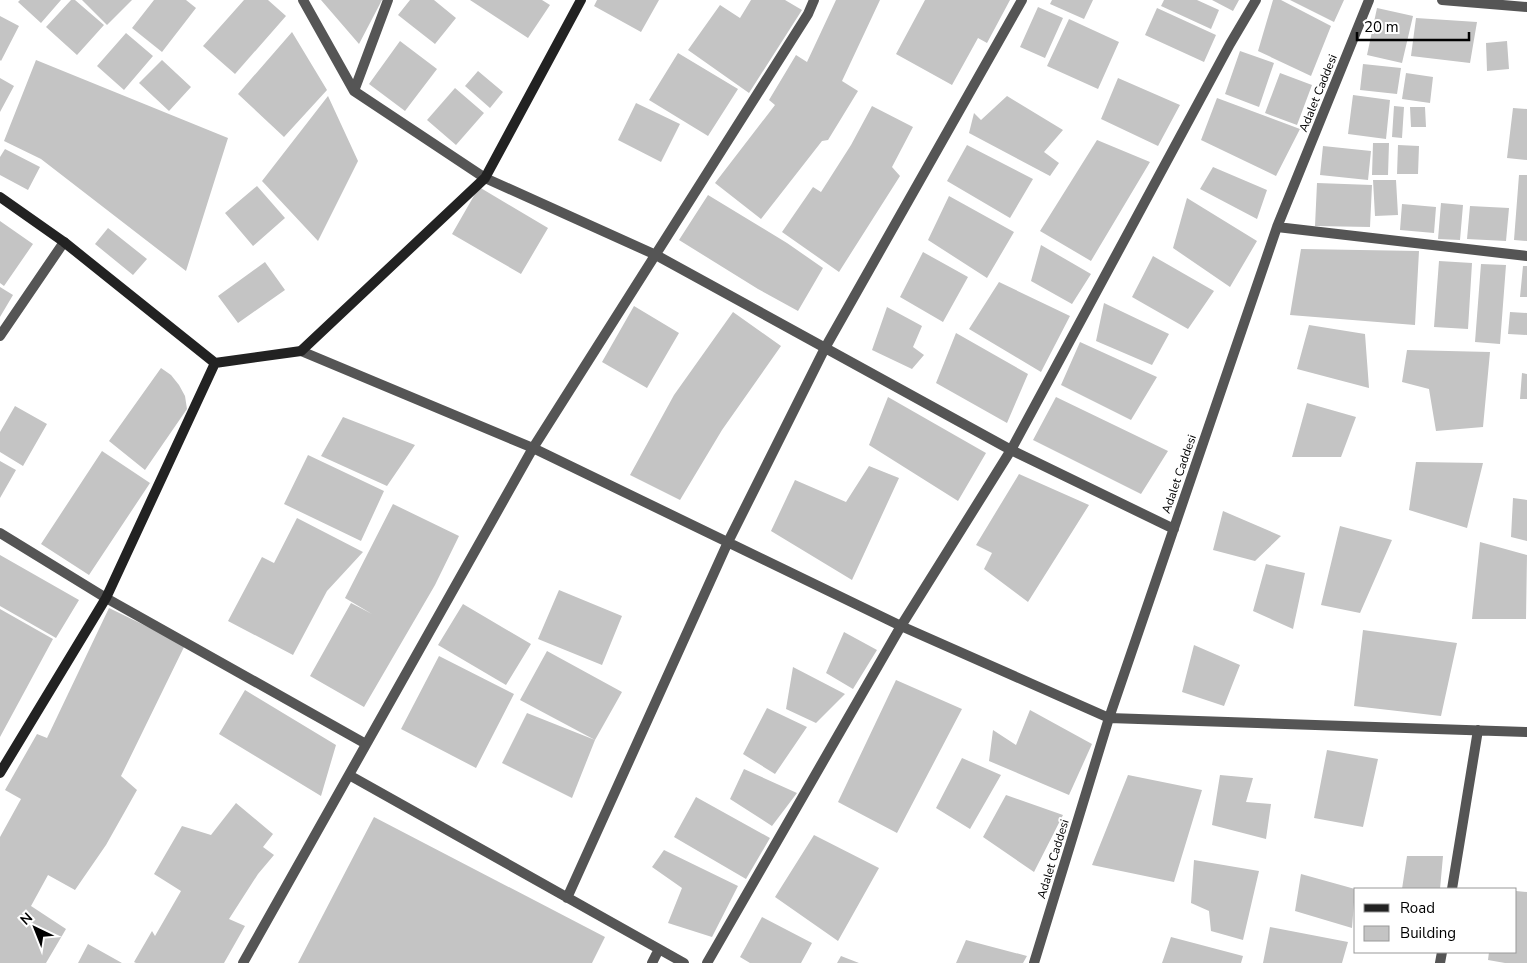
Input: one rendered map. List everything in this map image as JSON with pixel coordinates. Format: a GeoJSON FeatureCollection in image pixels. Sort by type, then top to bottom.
{"type":"FeatureCollection","features":[{"type":"Feature","properties":{"kind":"street"},"geometry":{"type":"LineString","coordinates":[[302,0],[354,91],[485,178],[656,255],[1011,450],[1174,529]]}},
{"type":"Feature","properties":{"kind":"street"},"geometry":{"type":"LineString","coordinates":[[354,91],[388,0]]}},
{"type":"Feature","properties":{"kind":"street"},"geometry":{"type":"LineString","coordinates":[[301,351],[485,178],[581,0]]}},
{"type":"Feature","properties":{"kind":"street"},"geometry":{"type":"LineString","coordinates":[[243,963],[533,448],[808,14],[814,0]]}},
{"type":"Feature","properties":{"kind":"street"},"geometry":{"type":"LineString","coordinates":[[568,898],[728,542],[825,348],[1022,0]]}},
{"type":"Feature","properties":{"kind":"street"},"geometry":{"type":"LineString","coordinates":[[707,963],[901,626],[1011,450],[1225,52],[1256,0]]}},
{"type":"Feature","properties":{"kind":"street","name":"Adalet Caddesi"},"geometry":{"type":"LineString","coordinates":[[1034,963],[1109,718],[1277,227],[1369,0]]}},
{"type":"Feature","properties":{"kind":"street"},"geometry":{"type":"LineString","coordinates":[[1442,0],[1527,7]]}},
{"type":"Feature","properties":{"kind":"street"},"geometry":{"type":"LineString","coordinates":[[0,197],[64,242],[215,363],[301,351],[533,448],[901,626],[1109,718],[1527,732]]}},
{"type":"Feature","properties":{"kind":"street"},"geometry":{"type":"LineString","coordinates":[[1277,227],[1527,256]]}},
{"type":"Feature","properties":{"kind":"street"},"geometry":{"type":"LineString","coordinates":[[0,336],[64,242]]}},
{"type":"Feature","properties":{"kind":"street"},"geometry":{"type":"LineString","coordinates":[[0,773],[106,598],[215,363]]}},
{"type":"Feature","properties":{"kind":"street"},"geometry":{"type":"LineString","coordinates":[[0,533],[106,598],[366,744]]}},
{"type":"Feature","properties":{"kind":"street"},"geometry":{"type":"LineString","coordinates":[[1452,888],[1478,730]]}},
{"type":"Feature","properties":{"kind":"street"},"geometry":{"type":"LineString","coordinates":[[349,775],[684,963]]}},
{"type":"Feature","properties":{"kind":"street"},"geometry":{"type":"LineString","coordinates":[[652,963],[658,948]]}},
{"type":"Feature","properties":{"kind":"building"},"geometry":{"type":"Polygon","coordinates":[[[20,0],[61,0],[41,23],[18,2],[20,0]]]}},
{"type":"Feature","properties":{"kind":"building"},"geometry":{"type":"Polygon","coordinates":[[[71,0],[75,0],[104,25],[77,55],[46,27],[71,0]]]}},
{"type":"Feature","properties":{"kind":"building"},"geometry":{"type":"Polygon","coordinates":[[[82,0],[132,0],[107,25],[82,0]]]}},
{"type":"Feature","properties":{"kind":"building"},"geometry":{"type":"Polygon","coordinates":[[[154,0],[186,0],[196,8],[162,52],[132,28],[154,0]]]}},
{"type":"Feature","properties":{"kind":"building"},"geometry":{"type":"Polygon","coordinates":[[[244,0],[268,0],[286,16],[235,74],[203,46],[244,0]]]}},
{"type":"Feature","properties":{"kind":"building"},"geometry":{"type":"Polygon","coordinates":[[[321,0],[382,0],[359,44],[321,0]]]}},
{"type":"Feature","properties":{"kind":"building"},"geometry":{"type":"Polygon","coordinates":[[[410,0],[434,0],[456,18],[435,44],[398,15],[410,0]]]}},
{"type":"Feature","properties":{"kind":"building"},"geometry":{"type":"Polygon","coordinates":[[[470,0],[542,0],[550,5],[528,38],[470,0]]]}},
{"type":"Feature","properties":{"kind":"building"},"geometry":{"type":"Polygon","coordinates":[[[597,0],[659,0],[641,32],[594,6],[597,0]]]}},
{"type":"Feature","properties":{"kind":"building"},"geometry":{"type":"Polygon","coordinates":[[[751,0],[785,0],[802,10],[749,93],[688,50],[720,5],[740,18],[751,0]]]}},
{"type":"Feature","properties":{"kind":"building"},"geometry":{"type":"Polygon","coordinates":[[[836,0],[880,0],[842,81],[858,91],[828,140],[822,141],[761,219],[715,183],[775,105],[769,100],[796,55],[807,62],[836,0]]]}},
{"type":"Feature","properties":{"kind":"building"},"geometry":{"type":"Polygon","coordinates":[[[925,0],[1010,0],[987,43],[978,38],[952,85],[896,54],[925,0]]]}},
{"type":"Feature","properties":{"kind":"building"},"geometry":{"type":"Polygon","coordinates":[[[1052,0],[1093,0],[1084,19],[1050,4],[1052,0]]]}},
{"type":"Feature","properties":{"kind":"building"},"geometry":{"type":"Polygon","coordinates":[[[1164,0],[1197,0],[1219,10],[1211,29],[1161,6],[1164,0]]]}},
{"type":"Feature","properties":{"kind":"building"},"geometry":{"type":"Polygon","coordinates":[[[1212,0],[1239,0],[1233,11],[1212,0]]]}},
{"type":"Feature","properties":{"kind":"building"},"geometry":{"type":"Polygon","coordinates":[[[1273,0],[1281,0],[1331,26],[1311,76],[1258,51],[1273,0]]]}},
{"type":"Feature","properties":{"kind":"building"},"geometry":{"type":"Polygon","coordinates":[[[1290,0],[1344,0],[1334,22],[1290,0]]]}},
{"type":"Feature","properties":{"kind":"building"},"geometry":{"type":"Polygon","coordinates":[[[1038,7],[1063,18],[1045,58],[1020,47],[1038,7]]]}},
{"type":"Feature","properties":{"kind":"building"},"geometry":{"type":"Polygon","coordinates":[[[1157,8],[1216,35],[1204,62],[1145,35],[1157,8]]]}},
{"type":"Feature","properties":{"kind":"building"},"geometry":{"type":"Polygon","coordinates":[[[1377,8],[1413,16],[1402,63],[1367,55],[1377,8]]]}},
{"type":"Feature","properties":{"kind":"building"},"geometry":{"type":"Polygon","coordinates":[[[0,16],[19,26],[1,61],[0,60],[0,16]]]}},
{"type":"Feature","properties":{"kind":"building"},"geometry":{"type":"Polygon","coordinates":[[[1416,18],[1477,22],[1470,63],[1411,56],[1416,18]]]}},
{"type":"Feature","properties":{"kind":"building"},"geometry":{"type":"Polygon","coordinates":[[[1069,19],[1119,42],[1098,89],[1047,66],[1069,19]]]}},
{"type":"Feature","properties":{"kind":"building"},"geometry":{"type":"Polygon","coordinates":[[[292,32],[327,90],[284,137],[238,94],[292,32]]]}},
{"type":"Feature","properties":{"kind":"building"},"geometry":{"type":"Polygon","coordinates":[[[126,33],[153,56],[124,90],[97,66],[126,33]]]}},
{"type":"Feature","properties":{"kind":"building"},"geometry":{"type":"Polygon","coordinates":[[[400,41],[437,69],[405,111],[369,84],[400,41]]]}},
{"type":"Feature","properties":{"kind":"building"},"geometry":{"type":"Polygon","coordinates":[[[1507,41],[1509,69],[1487,71],[1486,43],[1507,41]]]}},
{"type":"Feature","properties":{"kind":"building"},"geometry":{"type":"Polygon","coordinates":[[[1240,51],[1274,63],[1259,107],[1225,94],[1240,51]]]}},
{"type":"Feature","properties":{"kind":"building"},"geometry":{"type":"Polygon","coordinates":[[[678,53],[738,89],[708,136],[649,100],[678,53]]]}},
{"type":"Feature","properties":{"kind":"building"},"geometry":{"type":"Polygon","coordinates":[[[36,60],[228,138],[186,271],[41,159],[4,141],[36,60]]]}},
{"type":"Feature","properties":{"kind":"building"},"geometry":{"type":"Polygon","coordinates":[[[162,60],[191,87],[169,111],[139,83],[162,60]]]}},
{"type":"Feature","properties":{"kind":"building"},"geometry":{"type":"Polygon","coordinates":[[[1363,64],[1401,68],[1397,94],[1360,90],[1363,64]]]}},
{"type":"Feature","properties":{"kind":"building"},"geometry":{"type":"Polygon","coordinates":[[[478,71],[503,92],[490,108],[465,86],[478,71]]]}},
{"type":"Feature","properties":{"kind":"building"},"geometry":{"type":"Polygon","coordinates":[[[1280,73],[1312,85],[1297,125],[1265,113],[1280,73]]]}},
{"type":"Feature","properties":{"kind":"building"},"geometry":{"type":"Polygon","coordinates":[[[1406,73],[1433,77],[1430,103],[1402,99],[1406,73]]]}},
{"type":"Feature","properties":{"kind":"building"},"geometry":{"type":"Polygon","coordinates":[[[0,78],[14,86],[0,112],[0,78]]]}},
{"type":"Feature","properties":{"kind":"building"},"geometry":{"type":"Polygon","coordinates":[[[1118,78],[1180,105],[1158,146],[1101,119],[1118,78]]]}},
{"type":"Feature","properties":{"kind":"building"},"geometry":{"type":"Polygon","coordinates":[[[455,88],[484,113],[456,145],[427,120],[455,88]]]}},
{"type":"Feature","properties":{"kind":"building"},"geometry":{"type":"Polygon","coordinates":[[[1353,95],[1390,100],[1386,139],[1348,134],[1353,95]]]}},
{"type":"Feature","properties":{"kind":"building"},"geometry":{"type":"Polygon","coordinates":[[[328,96],[358,161],[318,241],[262,181],[328,96]]]}},
{"type":"Feature","properties":{"kind":"building"},"geometry":{"type":"Polygon","coordinates":[[[1007,96],[1063,130],[1044,152],[1059,163],[1050,176],[969,133],[974,113],[981,120],[1007,96]]]}},
{"type":"Feature","properties":{"kind":"building"},"geometry":{"type":"Polygon","coordinates":[[[1217,98],[1300,129],[1276,176],[1201,140],[1217,98]]]}},
{"type":"Feature","properties":{"kind":"building"},"geometry":{"type":"Polygon","coordinates":[[[636,103],[680,124],[661,162],[618,140],[636,103]]]}},
{"type":"Feature","properties":{"kind":"building"},"geometry":{"type":"Polygon","coordinates":[[[872,106],[913,127],[892,167],[900,176],[839,272],[782,232],[813,187],[821,192],[851,145],[872,106]]]}},
{"type":"Feature","properties":{"kind":"building"},"geometry":{"type":"Polygon","coordinates":[[[1394,106],[1404,107],[1402,138],[1392,137],[1394,106]]]}},
{"type":"Feature","properties":{"kind":"building"},"geometry":{"type":"Polygon","coordinates":[[[1410,107],[1425,107],[1426,127],[1411,127],[1410,107]]]}},
{"type":"Feature","properties":{"kind":"building"},"geometry":{"type":"Polygon","coordinates":[[[1513,108],[1527,109],[1527,160],[1507,158],[1513,108]]]}},
{"type":"Feature","properties":{"kind":"building"},"geometry":{"type":"Polygon","coordinates":[[[1097,140],[1150,162],[1091,261],[1040,231],[1097,140]]]}},
{"type":"Feature","properties":{"kind":"building"},"geometry":{"type":"Polygon","coordinates":[[[1373,143],[1389,143],[1388,175],[1372,175],[1373,143]]]}},
{"type":"Feature","properties":{"kind":"building"},"geometry":{"type":"Polygon","coordinates":[[[967,145],[1033,179],[1010,218],[947,181],[967,145]]]}},
{"type":"Feature","properties":{"kind":"building"},"geometry":{"type":"Polygon","coordinates":[[[1398,145],[1419,146],[1418,174],[1397,174],[1398,145]]]}},
{"type":"Feature","properties":{"kind":"building"},"geometry":{"type":"Polygon","coordinates":[[[1323,146],[1371,151],[1368,180],[1320,175],[1323,146]]]}},
{"type":"Feature","properties":{"kind":"building"},"geometry":{"type":"Polygon","coordinates":[[[5,149],[40,167],[28,190],[0,175],[0,157],[5,149]]]}},
{"type":"Feature","properties":{"kind":"building"},"geometry":{"type":"Polygon","coordinates":[[[1213,167],[1267,190],[1257,219],[1200,189],[1213,167]]]}},
{"type":"Feature","properties":{"kind":"building"},"geometry":{"type":"Polygon","coordinates":[[[1519,175],[1527,175],[1527,241],[1514,240],[1519,175]]]}},
{"type":"Feature","properties":{"kind":"building"},"geometry":{"type":"Polygon","coordinates":[[[1373,180],[1396,180],[1398,215],[1375,216],[1373,180]]]}},
{"type":"Feature","properties":{"kind":"building"},"geometry":{"type":"Polygon","coordinates":[[[1317,183],[1372,185],[1370,227],[1315,226],[1317,183]]]}},
{"type":"Feature","properties":{"kind":"building"},"geometry":{"type":"Polygon","coordinates":[[[257,186],[285,218],[253,246],[225,213],[257,186]]]}},
{"type":"Feature","properties":{"kind":"building"},"geometry":{"type":"Polygon","coordinates":[[[479,187],[548,228],[521,274],[452,234],[479,187]]]}},
{"type":"Feature","properties":{"kind":"building"},"geometry":{"type":"Polygon","coordinates":[[[708,195],[787,243],[823,268],[798,311],[758,289],[679,240],[708,195]]]}},
{"type":"Feature","properties":{"kind":"building"},"geometry":{"type":"Polygon","coordinates":[[[949,196],[1014,232],[987,278],[928,240],[949,196]]]}},
{"type":"Feature","properties":{"kind":"building"},"geometry":{"type":"Polygon","coordinates":[[[1187,198],[1257,241],[1230,287],[1173,248],[1187,198]]]}},
{"type":"Feature","properties":{"kind":"building"},"geometry":{"type":"Polygon","coordinates":[[[1441,203],[1463,205],[1460,240],[1438,239],[1441,203]]]}},
{"type":"Feature","properties":{"kind":"building"},"geometry":{"type":"Polygon","coordinates":[[[1402,204],[1436,207],[1434,233],[1400,230],[1402,204]]]}},
{"type":"Feature","properties":{"kind":"building"},"geometry":{"type":"Polygon","coordinates":[[[1470,206],[1509,208],[1506,241],[1467,239],[1470,206]]]}},
{"type":"Feature","properties":{"kind":"building"},"geometry":{"type":"Polygon","coordinates":[[[0,221],[33,244],[4,286],[0,283],[0,221]]]}},
{"type":"Feature","properties":{"kind":"building"},"geometry":{"type":"Polygon","coordinates":[[[108,228],[147,259],[133,275],[95,244],[108,228]]]}},
{"type":"Feature","properties":{"kind":"building"},"geometry":{"type":"Polygon","coordinates":[[[1041,245],[1091,274],[1072,304],[1031,281],[1041,245]]]}},
{"type":"Feature","properties":{"kind":"building"},"geometry":{"type":"Polygon","coordinates":[[[1301,249],[1419,251],[1415,325],[1290,315],[1301,249]]]}},
{"type":"Feature","properties":{"kind":"building"},"geometry":{"type":"Polygon","coordinates":[[[923,252],[968,277],[943,322],[900,297],[923,252]]]}},
{"type":"Feature","properties":{"kind":"building"},"geometry":{"type":"Polygon","coordinates":[[[1153,256],[1214,291],[1188,329],[1132,297],[1153,256]]]}},
{"type":"Feature","properties":{"kind":"building"},"geometry":{"type":"Polygon","coordinates":[[[1439,261],[1472,263],[1468,329],[1434,327],[1439,261]]]}},
{"type":"Feature","properties":{"kind":"building"},"geometry":{"type":"Polygon","coordinates":[[[265,262],[285,290],[238,323],[218,296],[265,262]]]}},
{"type":"Feature","properties":{"kind":"building"},"geometry":{"type":"Polygon","coordinates":[[[1481,264],[1506,265],[1500,344],[1475,342],[1481,264]]]}},
{"type":"Feature","properties":{"kind":"building"},"geometry":{"type":"Polygon","coordinates":[[[1523,266],[1527,266],[1527,297],[1520,297],[1523,266]]]}},
{"type":"Feature","properties":{"kind":"building"},"geometry":{"type":"Polygon","coordinates":[[[999,282],[1070,316],[1041,372],[969,329],[999,282]]]}},
{"type":"Feature","properties":{"kind":"building"},"geometry":{"type":"Polygon","coordinates":[[[0,287],[13,295],[0,317],[0,287]]]}},
{"type":"Feature","properties":{"kind":"building"},"geometry":{"type":"Polygon","coordinates":[[[1104,303],[1169,334],[1152,365],[1096,341],[1104,303]]]}},
{"type":"Feature","properties":{"kind":"building"},"geometry":{"type":"Polygon","coordinates":[[[634,306],[679,333],[647,388],[602,362],[634,306]]]}},
{"type":"Feature","properties":{"kind":"building"},"geometry":{"type":"Polygon","coordinates":[[[887,307],[922,326],[913,347],[924,355],[912,369],[872,350],[887,307]]]}},
{"type":"Feature","properties":{"kind":"building"},"geometry":{"type":"Polygon","coordinates":[[[733,312],[781,346],[722,430],[680,500],[630,475],[674,395],[733,312]]]}},
{"type":"Feature","properties":{"kind":"building"},"geometry":{"type":"Polygon","coordinates":[[[1510,312],[1527,313],[1527,335],[1508,334],[1510,312]]]}},
{"type":"Feature","properties":{"kind":"building"},"geometry":{"type":"Polygon","coordinates":[[[1309,325],[1365,334],[1369,388],[1297,369],[1309,325]]]}},
{"type":"Feature","properties":{"kind":"building"},"geometry":{"type":"Polygon","coordinates":[[[956,333],[1028,374],[1007,423],[936,383],[956,333]]]}},
{"type":"Feature","properties":{"kind":"building"},"geometry":{"type":"Polygon","coordinates":[[[1080,342],[1157,377],[1131,420],[1061,385],[1080,342]]]}},
{"type":"Feature","properties":{"kind":"building"},"geometry":{"type":"Polygon","coordinates":[[[1407,350],[1490,352],[1483,427],[1436,431],[1429,389],[1402,382],[1407,350]]]}},
{"type":"Feature","properties":{"kind":"building"},"geometry":{"type":"Polygon","coordinates":[[[161,368],[171,375],[179,385],[185,396],[187,409],[145,470],[109,441],[161,368]]]}},
{"type":"Feature","properties":{"kind":"building"},"geometry":{"type":"Polygon","coordinates":[[[1522,373],[1527,374],[1527,399],[1520,399],[1522,373]]]}},
{"type":"Feature","properties":{"kind":"building"},"geometry":{"type":"Polygon","coordinates":[[[888,397],[986,453],[958,501],[869,445],[888,397]]]}},
{"type":"Feature","properties":{"kind":"building"},"geometry":{"type":"Polygon","coordinates":[[[1056,397],[1168,451],[1141,494],[1033,440],[1056,397]]]}},
{"type":"Feature","properties":{"kind":"building"},"geometry":{"type":"Polygon","coordinates":[[[1307,403],[1356,417],[1341,457],[1292,457],[1307,403]]]}},
{"type":"Feature","properties":{"kind":"building"},"geometry":{"type":"Polygon","coordinates":[[[15,406],[47,424],[23,466],[0,452],[0,432],[15,406]]]}},
{"type":"Feature","properties":{"kind":"building"},"geometry":{"type":"Polygon","coordinates":[[[343,417],[415,445],[387,486],[321,456],[343,417]]]}},
{"type":"Feature","properties":{"kind":"building"},"geometry":{"type":"Polygon","coordinates":[[[102,451],[150,483],[89,575],[41,544],[102,451]]]}},
{"type":"Feature","properties":{"kind":"building"},"geometry":{"type":"Polygon","coordinates":[[[308,455],[384,491],[361,541],[284,504],[308,455]]]}},
{"type":"Feature","properties":{"kind":"building"},"geometry":{"type":"Polygon","coordinates":[[[0,461],[16,470],[0,498],[0,461]]]}},
{"type":"Feature","properties":{"kind":"building"},"geometry":{"type":"Polygon","coordinates":[[[1416,462],[1483,463],[1467,528],[1409,510],[1416,462]]]}},
{"type":"Feature","properties":{"kind":"building"},"geometry":{"type":"Polygon","coordinates":[[[869,466],[899,478],[852,580],[771,531],[795,480],[846,502],[869,466]]]}},
{"type":"Feature","properties":{"kind":"building"},"geometry":{"type":"Polygon","coordinates":[[[1019,474],[1089,505],[1028,602],[984,569],[992,553],[976,545],[1019,474]]]}},
{"type":"Feature","properties":{"kind":"building"},"geometry":{"type":"Polygon","coordinates":[[[1513,498],[1527,500],[1527,541],[1511,537],[1513,498]]]}},
{"type":"Feature","properties":{"kind":"building"},"geometry":{"type":"Polygon","coordinates":[[[393,504],[459,536],[435,585],[364,707],[310,676],[351,603],[372,614],[345,598],[393,504]]]}},
{"type":"Feature","properties":{"kind":"building"},"geometry":{"type":"Polygon","coordinates":[[[1223,511],[1281,536],[1255,561],[1213,550],[1223,511]]]}},
{"type":"Feature","properties":{"kind":"building"},"geometry":{"type":"Polygon","coordinates":[[[297,518],[363,552],[327,591],[293,655],[228,621],[262,557],[274,563],[297,518]]]}},
{"type":"Feature","properties":{"kind":"building"},"geometry":{"type":"Polygon","coordinates":[[[1340,526],[1392,540],[1360,613],[1321,605],[1340,526]]]}},
{"type":"Feature","properties":{"kind":"building"},"geometry":{"type":"Polygon","coordinates":[[[1480,542],[1527,555],[1526,619],[1472,619],[1480,542]]]}},
{"type":"Feature","properties":{"kind":"building"},"geometry":{"type":"Polygon","coordinates":[[[0,555],[79,600],[56,638],[0,606],[0,555]]]}},
{"type":"Feature","properties":{"kind":"building"},"geometry":{"type":"Polygon","coordinates":[[[1266,564],[1305,573],[1293,629],[1253,611],[1266,564]]]}},
{"type":"Feature","properties":{"kind":"building"},"geometry":{"type":"Polygon","coordinates":[[[559,590],[622,616],[602,665],[538,639],[559,590]]]}},
{"type":"Feature","properties":{"kind":"building"},"geometry":{"type":"Polygon","coordinates":[[[463,604],[531,644],[506,685],[438,645],[463,604]]]}},
{"type":"Feature","properties":{"kind":"building"},"geometry":{"type":"Polygon","coordinates":[[[109,608],[185,645],[121,776],[137,790],[106,845],[75,890],[48,875],[31,906],[66,929],[46,963],[0,963],[0,837],[21,799],[5,790],[37,734],[47,738],[109,608]]]}},
{"type":"Feature","properties":{"kind":"building"},"geometry":{"type":"Polygon","coordinates":[[[0,609],[53,639],[0,737],[0,609]]]}},
{"type":"Feature","properties":{"kind":"building"},"geometry":{"type":"Polygon","coordinates":[[[1363,630],[1457,643],[1441,716],[1354,706],[1363,630]]]}},
{"type":"Feature","properties":{"kind":"building"},"geometry":{"type":"Polygon","coordinates":[[[844,632],[877,650],[853,689],[826,673],[844,632]]]}},
{"type":"Feature","properties":{"kind":"building"},"geometry":{"type":"Polygon","coordinates":[[[1194,645],[1240,665],[1224,706],[1182,692],[1194,645]]]}},
{"type":"Feature","properties":{"kind":"building"},"geometry":{"type":"Polygon","coordinates":[[[547,651],[622,692],[595,740],[520,700],[547,651]]]}},
{"type":"Feature","properties":{"kind":"building"},"geometry":{"type":"Polygon","coordinates":[[[439,656],[514,694],[476,768],[401,729],[439,656]]]}},
{"type":"Feature","properties":{"kind":"building"},"geometry":{"type":"Polygon","coordinates":[[[793,667],[845,694],[816,723],[786,709],[793,667]]]}},
{"type":"Feature","properties":{"kind":"building"},"geometry":{"type":"Polygon","coordinates":[[[896,680],[962,709],[897,833],[838,802],[896,680]]]}},
{"type":"Feature","properties":{"kind":"building"},"geometry":{"type":"Polygon","coordinates":[[[245,690],[336,745],[321,796],[219,734],[245,690]]]}},
{"type":"Feature","properties":{"kind":"building"},"geometry":{"type":"Polygon","coordinates":[[[767,708],[807,727],[775,774],[743,754],[767,708]]]}},
{"type":"Feature","properties":{"kind":"building"},"geometry":{"type":"Polygon","coordinates":[[[1030,710],[1092,744],[1069,795],[989,761],[993,730],[1016,745],[1030,710]]]}},
{"type":"Feature","properties":{"kind":"building"},"geometry":{"type":"Polygon","coordinates":[[[527,713],[595,740],[572,798],[502,763],[527,713]]]}},
{"type":"Feature","properties":{"kind":"building"},"geometry":{"type":"Polygon","coordinates":[[[1327,750],[1378,759],[1363,827],[1314,818],[1327,750]]]}},
{"type":"Feature","properties":{"kind":"building"},"geometry":{"type":"Polygon","coordinates":[[[962,758],[1001,775],[970,829],[936,808],[962,758]]]}},
{"type":"Feature","properties":{"kind":"building"},"geometry":{"type":"Polygon","coordinates":[[[744,769],[797,793],[772,826],[730,799],[744,769]]]}},
{"type":"Feature","properties":{"kind":"building"},"geometry":{"type":"Polygon","coordinates":[[[1128,775],[1202,790],[1174,882],[1092,865],[1128,775]]]}},
{"type":"Feature","properties":{"kind":"building"},"geometry":{"type":"Polygon","coordinates":[[[1220,775],[1253,778],[1246,802],[1271,804],[1266,839],[1212,825],[1220,775]]]}},
{"type":"Feature","properties":{"kind":"building"},"geometry":{"type":"Polygon","coordinates":[[[1006,795],[1063,815],[1034,872],[983,837],[1006,795]]]}},
{"type":"Feature","properties":{"kind":"building"},"geometry":{"type":"Polygon","coordinates":[[[696,797],[770,838],[746,879],[674,837],[696,797]]]}},
{"type":"Feature","properties":{"kind":"building"},"geometry":{"type":"Polygon","coordinates":[[[236,803],[273,834],[263,847],[274,855],[258,874],[229,919],[245,926],[224,963],[134,962],[152,931],[155,936],[181,891],[154,874],[182,826],[211,835],[236,803]]]}},
{"type":"Feature","properties":{"kind":"building"},"geometry":{"type":"Polygon","coordinates":[[[374,817],[605,937],[592,963],[298,963],[374,817]]]}},
{"type":"Feature","properties":{"kind":"building"},"geometry":{"type":"Polygon","coordinates":[[[814,835],[879,868],[838,941],[775,897],[814,835]]]}},
{"type":"Feature","properties":{"kind":"building"},"geometry":{"type":"Polygon","coordinates":[[[664,850],[738,886],[712,937],[668,923],[682,888],[652,867],[664,850]]]}},
{"type":"Feature","properties":{"kind":"building"},"geometry":{"type":"Polygon","coordinates":[[[1407,856],[1443,856],[1440,888],[1402,888],[1407,856]]]}},
{"type":"Feature","properties":{"kind":"building"},"geometry":{"type":"Polygon","coordinates":[[[1194,860],[1259,871],[1243,940],[1211,931],[1209,911],[1191,903],[1194,860]]]}},
{"type":"Feature","properties":{"kind":"building"},"geometry":{"type":"Polygon","coordinates":[[[1301,874],[1354,889],[1352,928],[1295,911],[1301,874]]]}},
{"type":"Feature","properties":{"kind":"building"},"geometry":{"type":"Polygon","coordinates":[[[1517,891],[1527,892],[1527,963],[1505,963],[1488,960],[1489,953],[1517,953],[1517,891]]]}},
{"type":"Feature","properties":{"kind":"building"},"geometry":{"type":"Polygon","coordinates":[[[762,917],[812,943],[801,963],[750,963],[740,957],[762,917]]]}},
{"type":"Feature","properties":{"kind":"building"},"geometry":{"type":"Polygon","coordinates":[[[1270,927],[1348,942],[1342,963],[1263,963],[1270,927]]]}},
{"type":"Feature","properties":{"kind":"building"},"geometry":{"type":"Polygon","coordinates":[[[1171,937],[1243,956],[1241,963],[1162,963],[1171,937]]]}},
{"type":"Feature","properties":{"kind":"building"},"geometry":{"type":"Polygon","coordinates":[[[966,940],[1027,956],[1023,963],[956,963],[966,940]]]}},
{"type":"Feature","properties":{"kind":"building"},"geometry":{"type":"Polygon","coordinates":[[[88,944],[122,963],[78,963],[88,944]]]}},
{"type":"Feature","properties":{"kind":"building"},"geometry":{"type":"Polygon","coordinates":[[[841,956],[859,963],[837,963],[841,956]]]}}]}
